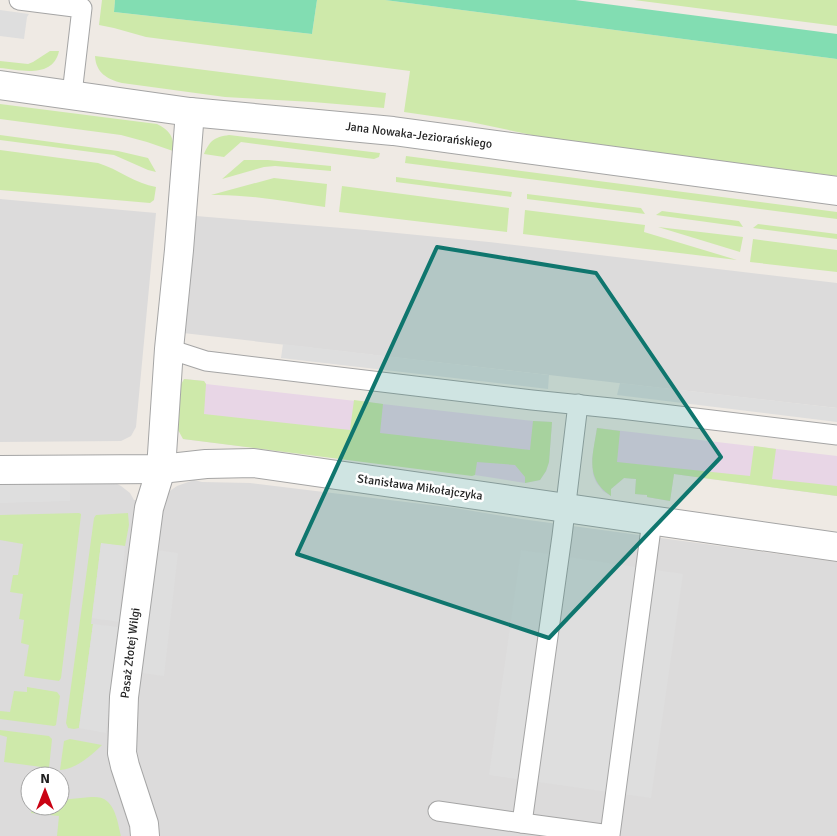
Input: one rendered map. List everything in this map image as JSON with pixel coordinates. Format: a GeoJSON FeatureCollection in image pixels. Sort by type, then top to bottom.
{"type":"FeatureCollection","features":[{"type":"Feature","properties":{"kind":"street","name":"Jana Nowaka-Jeziorańskiego"},"geometry":{"type":"LineString","coordinates":[[0,85],[190,112],[394,131],[837,191]]}},
{"type":"Feature","properties":{"kind":"street","name":"Pasaż Złotej Wilgi"},"geometry":{"type":"LineString","coordinates":[[144,836],[144,824],[122,753],[124,697],[149,508],[161,469],[169,349],[190,112]]}},
{"type":"Feature","properties":{"kind":"street","name":"Stanisława Mikołajczyka"},"geometry":{"type":"LineString","coordinates":[[0,470],[161,469],[206,464],[254,463],[837,547]]}},
{"type":"Feature","properties":{"kind":"lane"},"geometry":{"type":"LineString","coordinates":[[19,0],[82,8],[72,94]]}},
{"type":"Feature","properties":{"kind":"lane"},"geometry":{"type":"LineString","coordinates":[[169,349],[206,360],[837,435]]}},
{"type":"Feature","properties":{"kind":"lane"},"geometry":{"type":"LineString","coordinates":[[522,822],[578,404]]}},
{"type":"Feature","properties":{"kind":"lane"},"geometry":{"type":"LineString","coordinates":[[438,811],[612,836],[652,521]]}},
{"type":"Feature","properties":{"kind":"highlighted area"},"geometry":{"type":"Polygon","coordinates":[[[437,247],[596,273],[721,457],[549,638],[297,554],[437,247]]]}},
{"type":"Feature","properties":{"kind":"shaded area"},"geometry":{"type":"Polygon","coordinates":[[[0,10],[29,14],[24,39],[0,36],[0,10]]]}},
{"type":"Feature","properties":{"kind":"shaded area"},"geometry":{"type":"Polygon","coordinates":[[[0,199],[156,213],[136,427],[131,436],[121,441],[0,442],[0,199]]]}},
{"type":"Feature","properties":{"kind":"shaded area"},"geometry":{"type":"Polygon","coordinates":[[[196,216],[489,242],[837,283],[837,408],[183,333],[196,216]]]}},
{"type":"Feature","properties":{"kind":"shaded area"},"geometry":{"type":"Polygon","coordinates":[[[283,344],[549,375],[548,389],[281,358],[283,344]]]}},
{"type":"Feature","properties":{"kind":"shaded area"},"geometry":{"type":"Polygon","coordinates":[[[184,379],[204,381],[206,384],[552,422],[549,462],[540,480],[525,483],[475,475],[183,439],[184,379]]]}},
{"type":"Feature","properties":{"kind":"shaded area"},"geometry":{"type":"Polygon","coordinates":[[[620,383],[837,408],[837,422],[617,395],[620,383]]]}},
{"type":"Feature","properties":{"kind":"shaded area"},"geometry":{"type":"Polygon","coordinates":[[[597,428],[837,456],[837,496],[674,474],[670,501],[635,494],[636,479],[624,478],[611,489],[611,496],[603,491],[593,474],[592,459],[597,428]]]}},
{"type":"Feature","properties":{"kind":"shaded area"},"geometry":{"type":"Polygon","coordinates":[[[70,480],[70,501],[0,503],[0,481],[70,480]]]}},
{"type":"Feature","properties":{"kind":"shaded area"},"geometry":{"type":"Polygon","coordinates":[[[110,480],[130,493],[134,500],[163,500],[167,493],[177,486],[194,480],[202,482],[250,483],[455,508],[521,519],[837,562],[837,836],[0,836],[0,481],[110,480]]]}},
{"type":"Feature","properties":{"kind":"shaded area"},"geometry":{"type":"Polygon","coordinates":[[[101,543],[125,546],[119,622],[92,618],[101,543]]]}},
{"type":"Feature","properties":{"kind":"shaded area"},"geometry":{"type":"Polygon","coordinates":[[[156,550],[178,553],[164,676],[142,673],[156,550]]]}},
{"type":"Feature","properties":{"kind":"shaded area"},"geometry":{"type":"Polygon","coordinates":[[[521,550],[683,574],[651,798],[489,775],[521,550]]]}},
{"type":"Feature","properties":{"kind":"shaded area"},"geometry":{"type":"Polygon","coordinates":[[[93,624],[118,627],[106,733],[79,728],[93,624]]]}},
{"type":"Feature","properties":{"kind":"green space"},"geometry":{"type":"Polygon","coordinates":[[[102,0],[115,0],[114,12],[312,34],[317,0],[385,0],[837,59],[837,176],[551,139],[466,121],[404,112],[410,71],[146,37],[99,25],[102,0]]]}},
{"type":"Feature","properties":{"kind":"green space"},"geometry":{"type":"Polygon","coordinates":[[[115,0],[317,0],[312,34],[114,12],[115,0]]]}},
{"type":"Feature","properties":{"kind":"green space"},"geometry":{"type":"Polygon","coordinates":[[[385,0],[575,0],[837,34],[837,59],[385,0]]]}},
{"type":"Feature","properties":{"kind":"green space"},"geometry":{"type":"Polygon","coordinates":[[[634,0],[837,0],[837,26],[634,0]]]}},
{"type":"Feature","properties":{"kind":"green space"},"geometry":{"type":"Polygon","coordinates":[[[50,51],[59,51],[56,60],[50,66],[43,69],[26,71],[0,68],[0,61],[28,64],[50,51]]]}},
{"type":"Feature","properties":{"kind":"green space"},"geometry":{"type":"Polygon","coordinates":[[[95,56],[386,93],[384,108],[225,97],[122,83],[100,71],[95,56]]]}},
{"type":"Feature","properties":{"kind":"green space"},"geometry":{"type":"Polygon","coordinates":[[[0,104],[157,124],[170,134],[173,142],[173,151],[121,135],[0,119],[0,104]]]}},
{"type":"Feature","properties":{"kind":"green space"},"geometry":{"type":"Polygon","coordinates":[[[0,135],[118,151],[148,158],[156,172],[114,155],[0,140],[0,135]]]}},
{"type":"Feature","properties":{"kind":"green space"},"geometry":{"type":"Polygon","coordinates":[[[229,135],[380,153],[379,157],[374,159],[241,142],[224,157],[204,154],[208,145],[214,140],[229,135]]]}},
{"type":"Feature","properties":{"kind":"green space"},"geometry":{"type":"Polygon","coordinates":[[[0,150],[98,163],[141,183],[156,187],[154,200],[150,203],[0,190],[0,150]]]}},
{"type":"Feature","properties":{"kind":"green space"},"geometry":{"type":"Polygon","coordinates":[[[406,156],[837,212],[837,219],[405,163],[406,156]]]}},
{"type":"Feature","properties":{"kind":"green space"},"geometry":{"type":"Polygon","coordinates":[[[244,160],[268,160],[331,166],[331,171],[275,166],[264,167],[222,179],[244,160]]]}},
{"type":"Feature","properties":{"kind":"green space"},"geometry":{"type":"Polygon","coordinates":[[[396,177],[512,192],[511,197],[396,182],[396,177]]]}},
{"type":"Feature","properties":{"kind":"green space"},"geometry":{"type":"Polygon","coordinates":[[[274,178],[327,184],[325,207],[254,197],[211,195],[274,178]]]}},
{"type":"Feature","properties":{"kind":"green space"},"geometry":{"type":"Polygon","coordinates":[[[342,186],[509,208],[507,232],[339,212],[342,186]]]}},
{"type":"Feature","properties":{"kind":"green space"},"geometry":{"type":"Polygon","coordinates":[[[527,194],[641,208],[645,214],[527,199],[527,194]]]}},
{"type":"Feature","properties":{"kind":"green space"},"geometry":{"type":"Polygon","coordinates":[[[525,210],[645,225],[644,232],[737,260],[523,234],[525,210]]]}},
{"type":"Feature","properties":{"kind":"green space"},"geometry":{"type":"Polygon","coordinates":[[[662,211],[739,221],[743,227],[656,215],[662,211]]]}},
{"type":"Feature","properties":{"kind":"green space"},"geometry":{"type":"Polygon","coordinates":[[[758,224],[837,234],[837,239],[753,228],[758,224]]]}},
{"type":"Feature","properties":{"kind":"green space"},"geometry":{"type":"Polygon","coordinates":[[[658,227],[743,237],[740,252],[658,227]]]}},
{"type":"Feature","properties":{"kind":"green space"},"geometry":{"type":"Polygon","coordinates":[[[753,239],[837,250],[837,272],[750,262],[753,239]]]}},
{"type":"Feature","properties":{"kind":"green space"},"geometry":{"type":"Polygon","coordinates":[[[184,379],[204,381],[206,384],[204,414],[350,430],[354,400],[383,404],[380,433],[530,450],[533,421],[552,422],[549,462],[540,480],[525,483],[525,477],[515,465],[477,462],[475,475],[472,476],[183,439],[177,428],[179,388],[184,379]]]}},
{"type":"Feature","properties":{"kind":"green space"},"geometry":{"type":"Polygon","coordinates":[[[597,428],[620,431],[617,462],[750,476],[754,446],[776,449],[772,479],[837,486],[837,496],[674,474],[670,501],[635,494],[636,479],[624,478],[611,489],[611,496],[597,482],[592,465],[597,428]]]}},
{"type":"Feature","properties":{"kind":"green space"},"geometry":{"type":"Polygon","coordinates":[[[79,513],[81,515],[61,678],[59,681],[24,676],[29,645],[21,643],[24,620],[19,619],[23,594],[10,592],[13,575],[18,575],[23,544],[0,540],[0,515],[79,513]]]}},
{"type":"Feature","properties":{"kind":"green space"},"geometry":{"type":"Polygon","coordinates":[[[128,513],[129,525],[125,546],[101,544],[91,624],[93,624],[79,728],[68,728],[66,723],[94,518],[96,515],[128,513]]]}},
{"type":"Feature","properties":{"kind":"green space"},"geometry":{"type":"Polygon","coordinates":[[[27,687],[57,692],[60,696],[56,725],[0,719],[0,711],[10,712],[14,691],[27,692],[27,687]]]}},
{"type":"Feature","properties":{"kind":"green space"},"geometry":{"type":"Polygon","coordinates":[[[0,730],[49,736],[52,739],[49,766],[4,762],[7,737],[0,735],[0,730]]]}},
{"type":"Feature","properties":{"kind":"green space"},"geometry":{"type":"Polygon","coordinates":[[[70,739],[102,745],[77,765],[70,768],[70,766],[61,766],[64,741],[70,739]]]}},
{"type":"Feature","properties":{"kind":"green space"},"geometry":{"type":"Polygon","coordinates":[[[91,797],[104,799],[111,806],[116,816],[121,836],[57,836],[59,816],[70,816],[70,799],[91,797]]]}}]}
